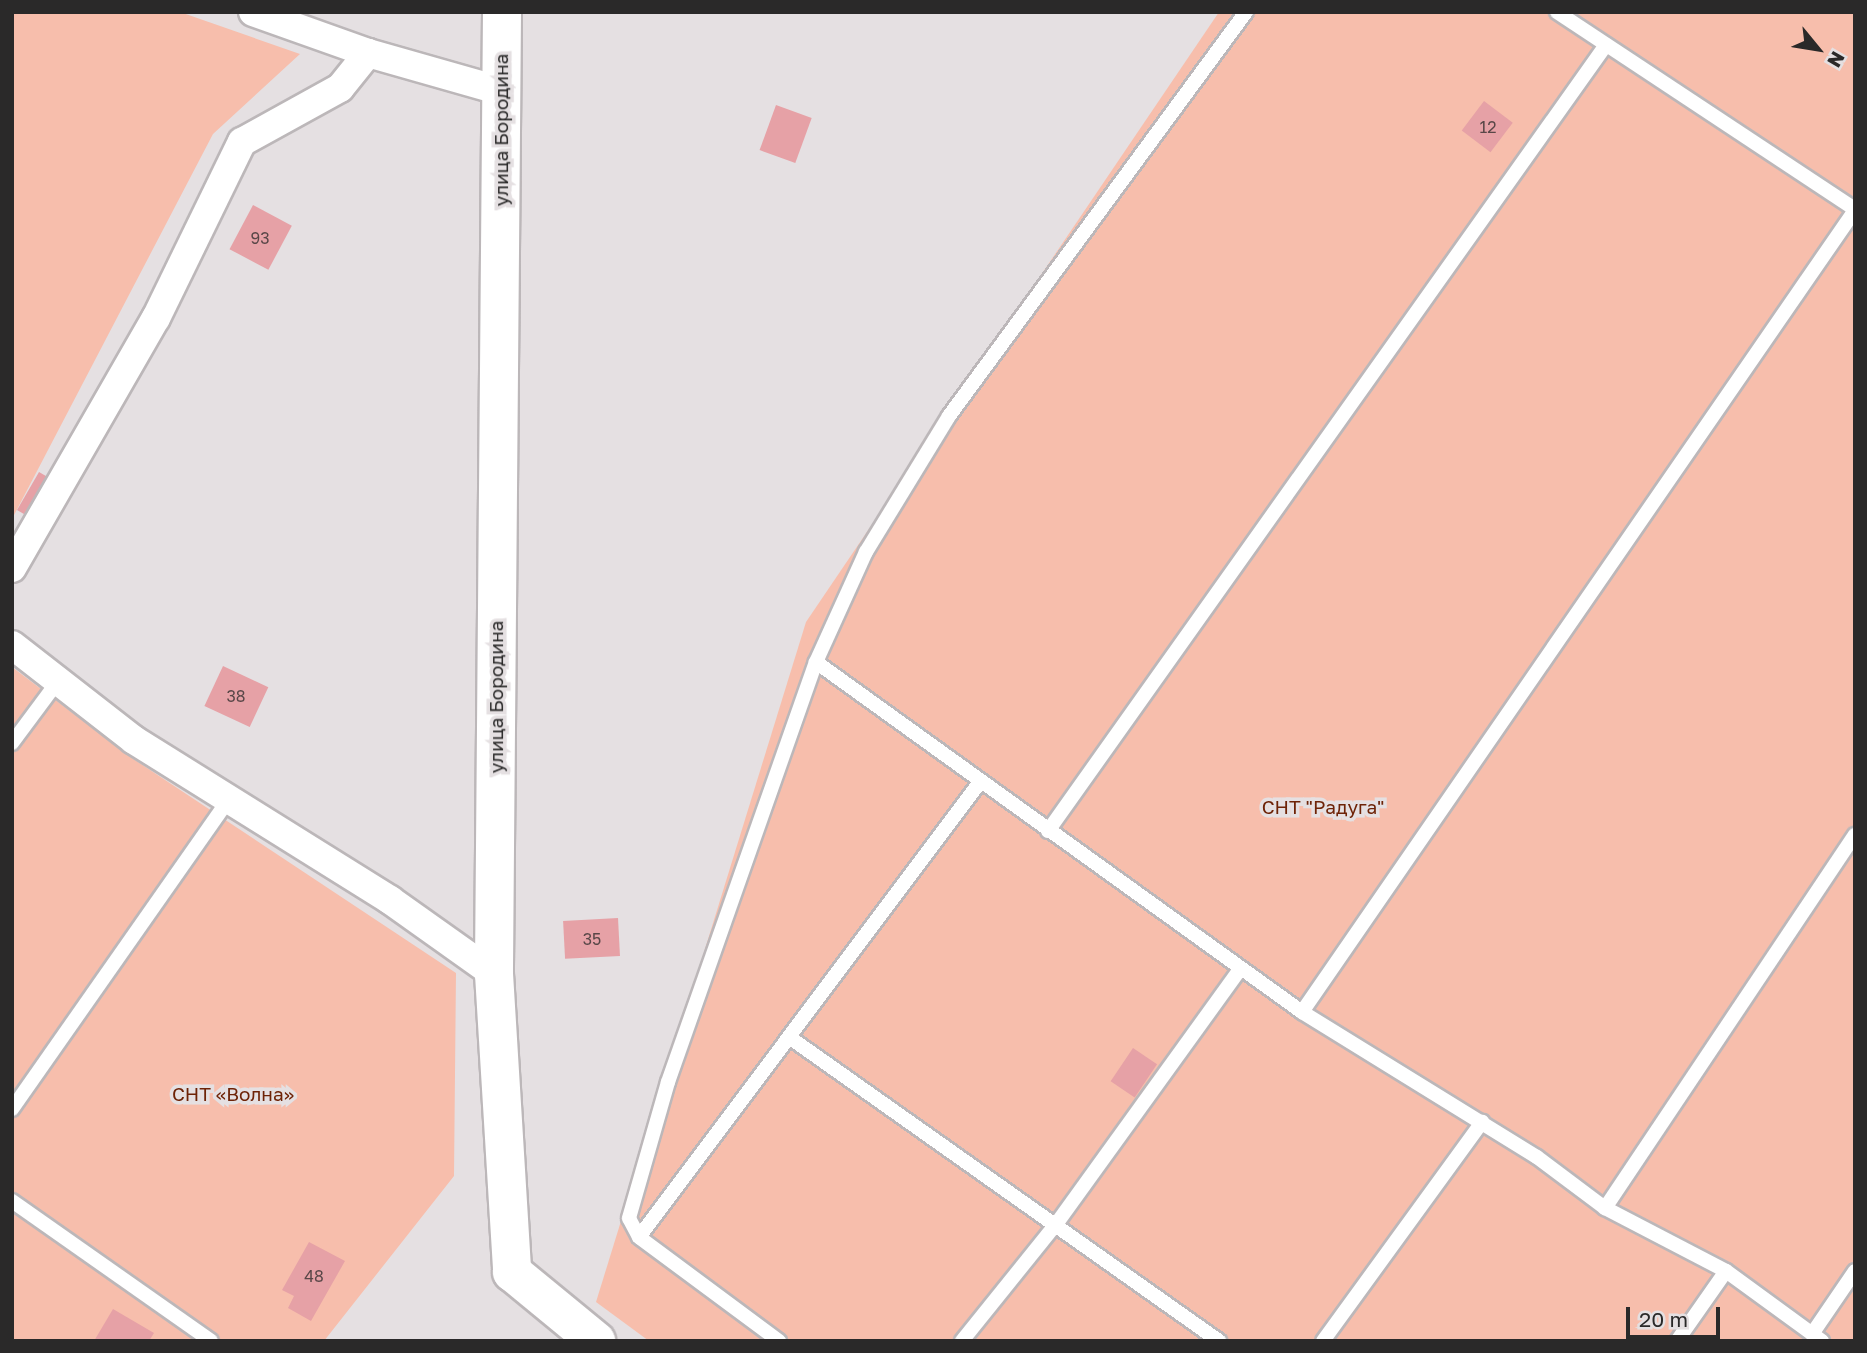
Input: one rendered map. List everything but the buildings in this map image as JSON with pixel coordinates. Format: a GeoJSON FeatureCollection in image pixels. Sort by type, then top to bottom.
{"type":"FeatureCollection","features":[{"type":"Feature","properties":{"kind":"main road","name":"улица Бородина"},"geometry":{"type":"LineString","coordinates":[[502,12],[494,974],[512,1272],[596,1341]]}},
{"type":"Feature","properties":{"kind":"street"},"geometry":{"type":"LineString","coordinates":[[253,12],[368,53],[501,91]]}},
{"type":"Feature","properties":{"kind":"street"},"geometry":{"type":"LineString","coordinates":[[12,568],[156,318],[242,142],[340,88],[368,53]]}},
{"type":"Feature","properties":{"kind":"street"},"geometry":{"type":"LineString","coordinates":[[12,645],[134,740],[390,900],[494,974]]}},
{"type":"Feature","properties":{"kind":"lane"},"geometry":{"type":"LineString","coordinates":[[779,1341],[639,1237],[629,1218],[668,1082],[816,662],[866,552],[949,416],[1247,12]]}},
{"type":"Feature","properties":{"kind":"lane"},"geometry":{"type":"LineString","coordinates":[[1302,1012],[1855,210],[1557,12]]}},
{"type":"Feature","properties":{"kind":"lane"},"geometry":{"type":"LineString","coordinates":[[1048,831],[1605,45]]}},
{"type":"Feature","properties":{"kind":"lane"},"geometry":{"type":"LineString","coordinates":[[816,662],[1302,1012],[1537,1157],[1605,1208],[1726,1271],[1817,1337],[1855,1271]]}},
{"type":"Feature","properties":{"kind":"lane"},"geometry":{"type":"LineString","coordinates":[[12,743],[58,681]]}},
{"type":"Feature","properties":{"kind":"lane"},"geometry":{"type":"LineString","coordinates":[[639,1237],[980,782]]}},
{"type":"Feature","properties":{"kind":"lane"},"geometry":{"type":"LineString","coordinates":[[12,1109],[229,799]]}},
{"type":"Feature","properties":{"kind":"lane"},"geometry":{"type":"LineString","coordinates":[[1605,1208],[1855,835]]}},
{"type":"Feature","properties":{"kind":"lane"},"geometry":{"type":"LineString","coordinates":[[962,1341],[1057,1223],[1241,968]]}},
{"type":"Feature","properties":{"kind":"lane"},"geometry":{"type":"LineString","coordinates":[[789,1037],[1057,1223],[1219,1341]]}},
{"type":"Feature","properties":{"kind":"lane"},"geometry":{"type":"LineString","coordinates":[[1322,1341],[1482,1122]]}},
{"type":"Feature","properties":{"kind":"lane"},"geometry":{"type":"LineString","coordinates":[[12,1201],[211,1341]]}},
{"type":"Feature","properties":{"kind":"lane"},"geometry":{"type":"LineString","coordinates":[[1677,1341],[1726,1271]]}},
{"type":"Feature","properties":{"kind":"green space"},"geometry":{"type":"Polygon","coordinates":[[[12,12],[180,12],[300,54],[213,134],[12,519],[12,12]]]}},
{"type":"Feature","properties":{"kind":"green space","name":"СНТ \"Радуга\""},"geometry":{"type":"Polygon","coordinates":[[[1219,12],[1855,12],[1855,1341],[649,1341],[596,1302],[806,622],[1219,12]]]}},
{"type":"Feature","properties":{"kind":"green space","name":"СНТ «Волна»"},"geometry":{"type":"Polygon","coordinates":[[[12,667],[132,758],[456,973],[454,1176],[324,1341],[12,1341],[12,667]]]}}]}
